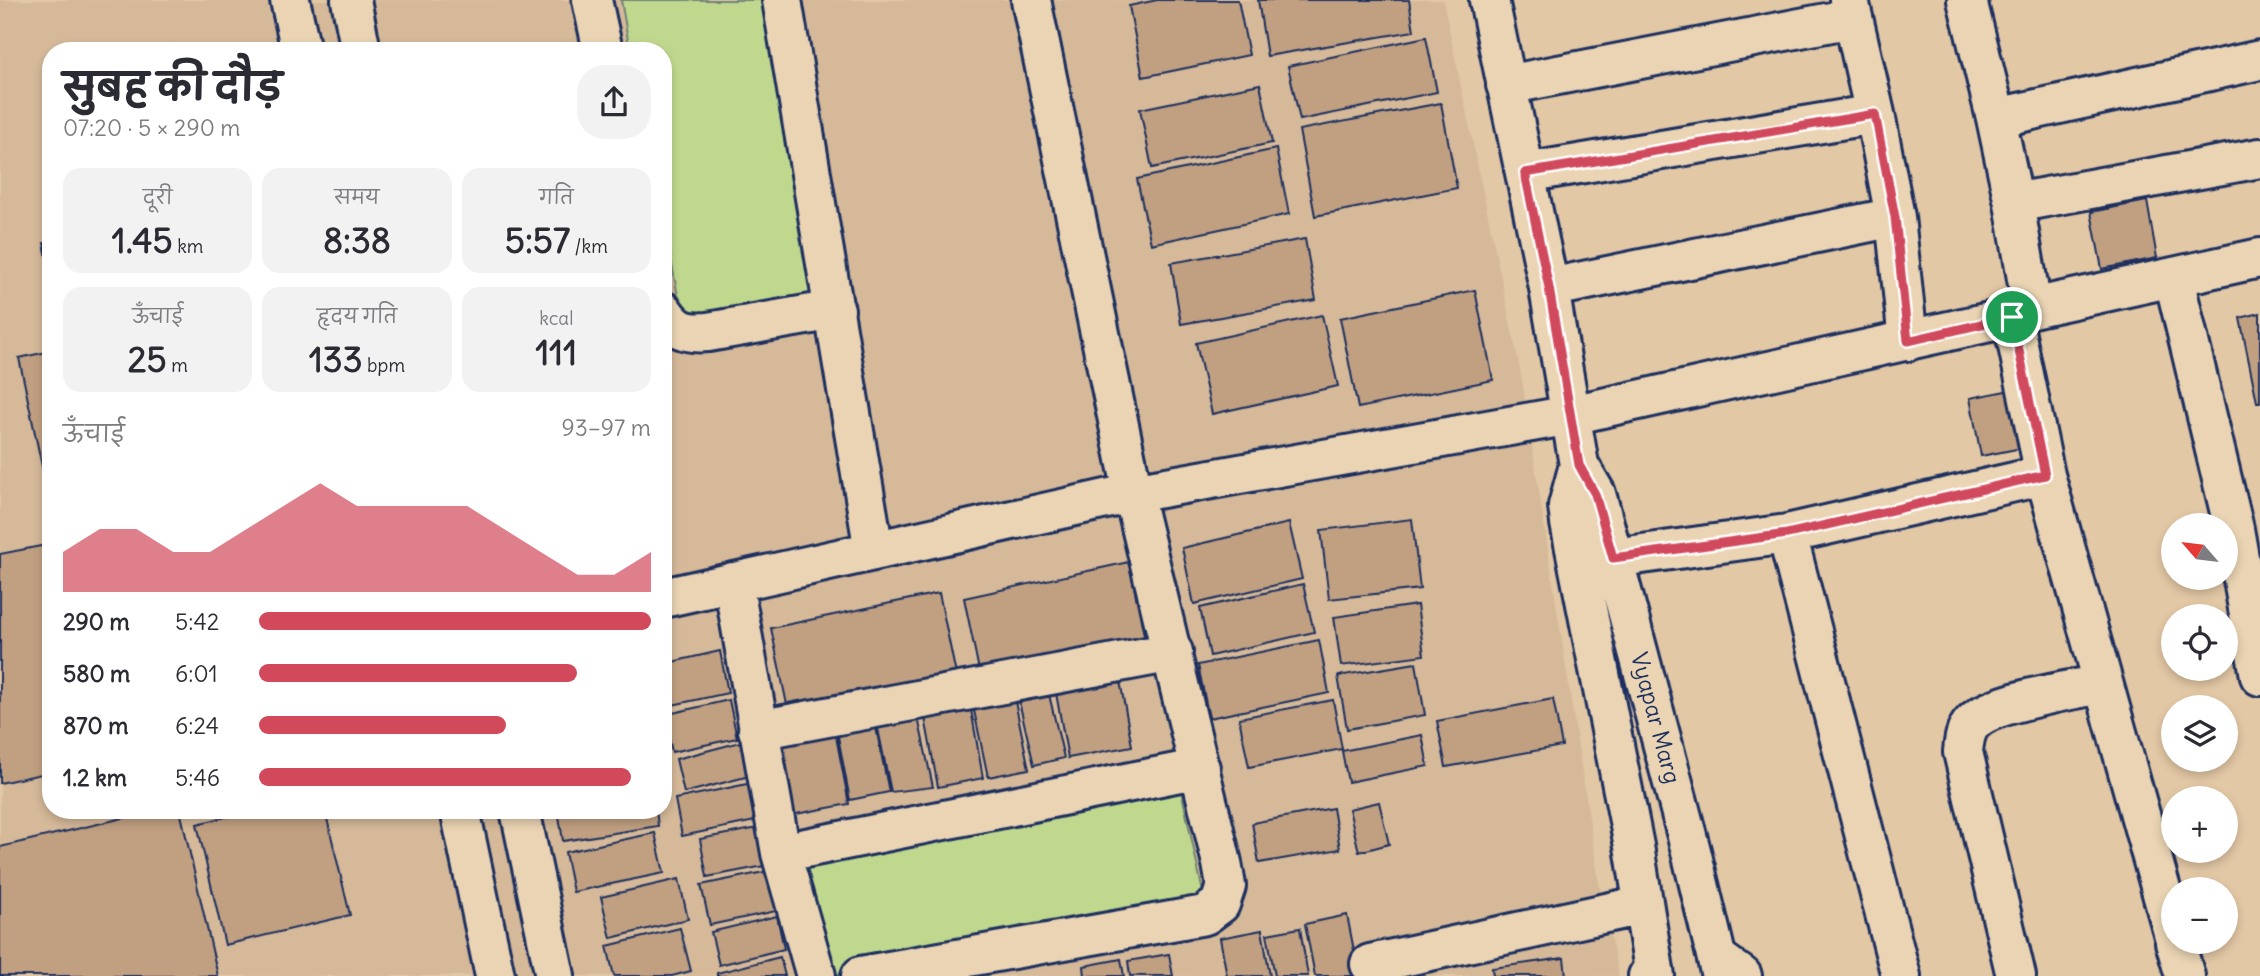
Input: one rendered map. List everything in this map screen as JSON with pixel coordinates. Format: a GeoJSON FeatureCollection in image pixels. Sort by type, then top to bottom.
{"type":"FeatureCollection","features":[{"type":"Feature","properties":{"kind":"street"},"geometry":{"type":"LineString","coordinates":[[290,0],[299,42]]}},
{"type":"Feature","properties":{"kind":"street"},"geometry":{"type":"LineString","coordinates":[[351,0],[359,42]]}},
{"type":"Feature","properties":{"kind":"street"},"geometry":{"type":"LineString","coordinates":[[592,0],[601,42]]}},
{"type":"Feature","properties":{"kind":"street"},"geometry":{"type":"LineString","coordinates":[[782,0],[874,551]]}},
{"type":"Feature","properties":{"kind":"street"},"geometry":{"type":"LineString","coordinates":[[861,976],[1205,915],[1220,904],[1226,886],[1173,652],[1133,494],[1031,0]]}},
{"type":"Feature","properties":{"kind":"street","name":"Vyapar Marg"},"geometry":{"type":"LineString","coordinates":[[1489,0],[1549,288],[1579,465],[1595,494],[1691,851],[1727,970]]}},
{"type":"Feature","properties":{"kind":"street"},"geometry":{"type":"LineString","coordinates":[[1977,2],[1996,118],[2014,203],[2022,312],[2045,475],[2161,890]]}},
{"type":"Feature","properties":{"kind":"street"},"geometry":{"type":"LineString","coordinates":[[1506,85],[1850,9],[1875,114],[1895,217],[1908,341]]}},
{"type":"Feature","properties":{"kind":"street"},"geometry":{"type":"LineString","coordinates":[[1996,118],[2260,60]]}},
{"type":"Feature","properties":{"kind":"street"},"geometry":{"type":"LineString","coordinates":[[1525,173],[1875,114]]}},
{"type":"Feature","properties":{"kind":"street"},"geometry":{"type":"LineString","coordinates":[[2014,203],[2260,158]]}},
{"type":"Feature","properties":{"kind":"street"},"geometry":{"type":"LineString","coordinates":[[1549,288],[1895,217]]}},
{"type":"Feature","properties":{"kind":"street"},"geometry":{"type":"LineString","coordinates":[[672,596],[1133,494],[1571,415],[1908,341],[2260,258]]}},
{"type":"Feature","properties":{"kind":"street"},"geometry":{"type":"LineString","coordinates":[[2174,279],[2247,526],[2260,677]]}},
{"type":"Feature","properties":{"kind":"street"},"geometry":{"type":"LineString","coordinates":[[672,325],[691,333],[708,332],[835,310]]}},
{"type":"Feature","properties":{"kind":"street","name":"Vyapar Marg"},"geometry":{"type":"LineString","coordinates":[[1579,465],[1568,506],[1570,523],[1634,846],[1652,973]]}},
{"type":"Feature","properties":{"kind":"street"},"geometry":{"type":"LineString","coordinates":[[1613,558],[1787,534],[2045,475]]}},
{"type":"Feature","properties":{"kind":"street"},"geometry":{"type":"LineString","coordinates":[[1787,534],[1901,976]]}},
{"type":"Feature","properties":{"kind":"street"},"geometry":{"type":"LineString","coordinates":[[733,582],[781,853],[816,976]]}},
{"type":"Feature","properties":{"kind":"street"},"geometry":{"type":"LineString","coordinates":[[758,730],[1173,652]]}},
{"type":"Feature","properties":{"kind":"street"},"geometry":{"type":"LineString","coordinates":[[2017,976],[1963,752],[1964,736],[1973,722],[1992,708],[2102,684]]}},
{"type":"Feature","properties":{"kind":"street"},"geometry":{"type":"LineString","coordinates":[[781,853],[1200,768]]}},
{"type":"Feature","properties":{"kind":"street"},"geometry":{"type":"LineString","coordinates":[[462,819],[495,976]]}},
{"type":"Feature","properties":{"kind":"street"},"geometry":{"type":"LineString","coordinates":[[522,819],[555,976]]}},
{"type":"Feature","properties":{"kind":"street"},"geometry":{"type":"LineString","coordinates":[[1370,964],[1643,905]]}},
{"type":"Feature","properties":{"kind":"street"},"geometry":{"type":"LineString","coordinates":[[2179,954],[2185,976]]}},
{"type":"Feature","properties":{"kind":"shaded area"},"geometry":{"type":"Polygon","coordinates":[[[0,0],[1443,0],[1521,374],[1599,883],[1619,976],[0,976],[0,0]]]}},
{"type":"Feature","properties":{"kind":"green space"},"geometry":{"type":"Polygon","coordinates":[[[621,0],[761,0],[818,295],[683,322],[672,265],[672,42],[628,42],[621,0]]]}},
{"type":"Feature","properties":{"kind":"green space"},"geometry":{"type":"Polygon","coordinates":[[[1180,785],[1204,897],[828,976],[805,865],[1180,785]]]}},
{"type":"Feature","properties":{"kind":"building"},"geometry":{"type":"Polygon","coordinates":[[[1157,0],[1238,0],[1249,55],[1143,77],[1129,6],[1157,0]]]}},
{"type":"Feature","properties":{"kind":"building"},"geometry":{"type":"Polygon","coordinates":[[[1258,0],[1409,0],[1414,31],[1267,56],[1258,0]]]}},
{"type":"Feature","properties":{"kind":"building"},"geometry":{"type":"Polygon","coordinates":[[[1426,37],[1437,92],[1300,120],[1288,66],[1426,37]]]}},
{"type":"Feature","properties":{"kind":"building"},"geometry":{"type":"Polygon","coordinates":[[[1260,84],[1272,143],[1152,168],[1140,109],[1260,84]]]}},
{"type":"Feature","properties":{"kind":"building"},"geometry":{"type":"Polygon","coordinates":[[[1441,103],[1457,188],[1315,216],[1299,130],[1441,103]]]}},
{"type":"Feature","properties":{"kind":"building"},"geometry":{"type":"Polygon","coordinates":[[[1276,149],[1289,214],[1151,244],[1137,179],[1276,149]]]}},
{"type":"Feature","properties":{"kind":"building"},"geometry":{"type":"Polygon","coordinates":[[[2147,201],[2157,258],[2102,269],[2091,212],[2147,201]]]}},
{"type":"Feature","properties":{"kind":"building"},"geometry":{"type":"Polygon","coordinates":[[[1305,239],[1316,300],[1181,324],[1171,263],[1305,239]]]}},
{"type":"Feature","properties":{"kind":"building"},"geometry":{"type":"Polygon","coordinates":[[[1475,290],[1493,380],[1358,408],[1340,318],[1475,290]]]}},
{"type":"Feature","properties":{"kind":"building"},"geometry":{"type":"Polygon","coordinates":[[[2260,313],[2260,402],[2257,402],[2240,318],[2260,313]]]}},
{"type":"Feature","properties":{"kind":"building"},"geometry":{"type":"Polygon","coordinates":[[[1322,315],[1338,386],[1212,414],[1196,343],[1322,315]]]}},
{"type":"Feature","properties":{"kind":"building"},"geometry":{"type":"Polygon","coordinates":[[[42,353],[42,466],[19,358],[42,353]]]}},
{"type":"Feature","properties":{"kind":"building"},"geometry":{"type":"Polygon","coordinates":[[[2016,389],[2027,447],[1981,456],[1970,398],[2016,389]]]}},
{"type":"Feature","properties":{"kind":"building"},"geometry":{"type":"Polygon","coordinates":[[[1412,519],[1420,589],[1329,599],[1321,530],[1412,519]]]}},
{"type":"Feature","properties":{"kind":"building"},"geometry":{"type":"Polygon","coordinates":[[[1289,523],[1302,579],[1194,604],[1182,548],[1289,523]]]}},
{"type":"Feature","properties":{"kind":"building"},"geometry":{"type":"Polygon","coordinates":[[[42,546],[42,774],[0,783],[0,554],[42,546]]]}},
{"type":"Feature","properties":{"kind":"building"},"geometry":{"type":"Polygon","coordinates":[[[1129,562],[1146,645],[981,680],[964,598],[1129,562]]]}},
{"type":"Feature","properties":{"kind":"building"},"geometry":{"type":"Polygon","coordinates":[[[1303,584],[1314,632],[1210,656],[1200,608],[1303,584]]]}},
{"type":"Feature","properties":{"kind":"building"},"geometry":{"type":"Polygon","coordinates":[[[939,593],[958,684],[790,719],[771,628],[939,593]]]}},
{"type":"Feature","properties":{"kind":"building"},"geometry":{"type":"Polygon","coordinates":[[[1417,605],[1424,655],[1341,666],[1334,617],[1417,605]]]}},
{"type":"Feature","properties":{"kind":"building"},"geometry":{"type":"Polygon","coordinates":[[[1319,640],[1329,693],[1209,718],[1198,665],[1319,640]]]}},
{"type":"Feature","properties":{"kind":"building"},"geometry":{"type":"Polygon","coordinates":[[[720,651],[728,693],[672,705],[672,662],[720,651]]]}},
{"type":"Feature","properties":{"kind":"building"},"geometry":{"type":"Polygon","coordinates":[[[1416,663],[1425,715],[1347,729],[1338,676],[1416,663]]]}},
{"type":"Feature","properties":{"kind":"building"},"geometry":{"type":"Polygon","coordinates":[[[1119,675],[1132,746],[1068,758],[1055,688],[1119,675]]]}},
{"type":"Feature","properties":{"kind":"building"},"geometry":{"type":"Polygon","coordinates":[[[1047,686],[1064,758],[1034,765],[1017,693],[1047,686]]]}},
{"type":"Feature","properties":{"kind":"building"},"geometry":{"type":"Polygon","coordinates":[[[1013,692],[1029,769],[988,777],[972,701],[1013,692]]]}},
{"type":"Feature","properties":{"kind":"building"},"geometry":{"type":"Polygon","coordinates":[[[969,698],[983,778],[938,787],[923,707],[969,698]]]}},
{"type":"Feature","properties":{"kind":"building"},"geometry":{"type":"Polygon","coordinates":[[[1553,699],[1562,746],[1446,767],[1437,721],[1553,699]]]}},
{"type":"Feature","properties":{"kind":"building"},"geometry":{"type":"Polygon","coordinates":[[[729,700],[737,738],[672,752],[672,713],[729,700]]]}},
{"type":"Feature","properties":{"kind":"building"},"geometry":{"type":"Polygon","coordinates":[[[1333,700],[1342,749],[1249,767],[1239,718],[1333,700]]]}},
{"type":"Feature","properties":{"kind":"building"},"geometry":{"type":"Polygon","coordinates":[[[917,713],[933,787],[891,792],[876,719],[917,713]]]}},
{"type":"Feature","properties":{"kind":"building"},"geometry":{"type":"Polygon","coordinates":[[[875,723],[889,792],[850,800],[837,731],[875,723]]]}},
{"type":"Feature","properties":{"kind":"building"},"geometry":{"type":"Polygon","coordinates":[[[834,726],[849,804],[780,817],[765,739],[834,726]]]}},
{"type":"Feature","properties":{"kind":"building"},"geometry":{"type":"Polygon","coordinates":[[[1422,735],[1428,766],[1348,782],[1342,751],[1422,735]]]}},
{"type":"Feature","properties":{"kind":"building"},"geometry":{"type":"Polygon","coordinates":[[[748,740],[757,774],[684,793],[676,759],[748,740]]]}},
{"type":"Feature","properties":{"kind":"building"},"geometry":{"type":"Polygon","coordinates":[[[752,783],[760,820],[682,836],[675,799],[752,783]]]}},
{"type":"Feature","properties":{"kind":"building"},"geometry":{"type":"Polygon","coordinates":[[[1379,802],[1389,844],[1359,852],[1349,809],[1379,802]]]}},
{"type":"Feature","properties":{"kind":"building"},"geometry":{"type":"Polygon","coordinates":[[[1333,808],[1340,849],[1259,863],[1252,823],[1333,808]]]}},
{"type":"Feature","properties":{"kind":"building"},"geometry":{"type":"Polygon","coordinates":[[[119,819],[182,819],[218,976],[0,976],[0,847],[119,819]]]}},
{"type":"Feature","properties":{"kind":"building"},"geometry":{"type":"Polygon","coordinates":[[[217,819],[327,819],[350,915],[225,945],[197,824],[217,819]]]}},
{"type":"Feature","properties":{"kind":"building"},"geometry":{"type":"Polygon","coordinates":[[[559,819],[657,819],[658,826],[563,841],[559,819]]]}},
{"type":"Feature","properties":{"kind":"building"},"geometry":{"type":"Polygon","coordinates":[[[769,826],[775,864],[707,877],[700,839],[769,826]]]}},
{"type":"Feature","properties":{"kind":"building"},"geometry":{"type":"Polygon","coordinates":[[[655,833],[664,873],[573,892],[565,852],[655,833]]]}},
{"type":"Feature","properties":{"kind":"building"},"geometry":{"type":"Polygon","coordinates":[[[769,871],[776,911],[710,925],[701,885],[769,871]]]}},
{"type":"Feature","properties":{"kind":"building"},"geometry":{"type":"Polygon","coordinates":[[[679,879],[688,919],[611,938],[601,897],[679,879]]]}},
{"type":"Feature","properties":{"kind":"building"},"geometry":{"type":"Polygon","coordinates":[[[1347,915],[1359,976],[1315,976],[1305,924],[1347,915]]]}},
{"type":"Feature","properties":{"kind":"building"},"geometry":{"type":"Polygon","coordinates":[[[777,916],[784,949],[719,965],[711,932],[777,916]]]}},
{"type":"Feature","properties":{"kind":"building"},"geometry":{"type":"Polygon","coordinates":[[[680,928],[691,971],[672,976],[614,976],[607,946],[680,928]]]}},
{"type":"Feature","properties":{"kind":"building"},"geometry":{"type":"Polygon","coordinates":[[[1300,928],[1308,976],[1275,976],[1267,934],[1300,928]]]}},
{"type":"Feature","properties":{"kind":"building"},"geometry":{"type":"Polygon","coordinates":[[[1262,930],[1270,976],[1227,976],[1220,938],[1262,930]]]}},
{"type":"Feature","properties":{"kind":"building"},"geometry":{"type":"Polygon","coordinates":[[[1169,954],[1173,976],[1130,976],[1128,961],[1169,954]]]}},
{"type":"Feature","properties":{"kind":"building"},"geometry":{"type":"Polygon","coordinates":[[[780,957],[785,976],[717,976],[717,973],[780,957]]]}},
{"type":"Feature","properties":{"kind":"building"},"geometry":{"type":"Polygon","coordinates":[[[1564,958],[1566,976],[1493,976],[1492,968],[1564,958]]]}},
{"type":"Feature","properties":{"kind":"building"},"geometry":{"type":"Polygon","coordinates":[[[1121,959],[1124,976],[1085,976],[1084,966],[1121,959]]]}},
{"type":"Feature","properties":{"kind":"route"},"geometry":{"type":"LineString","coordinates":[[1875,114],[1895,217],[1908,341],[2012,317],[2045,475],[1787,534],[1613,558],[1595,494],[1579,465],[1549,288],[1525,173],[1875,114]]}}]}
